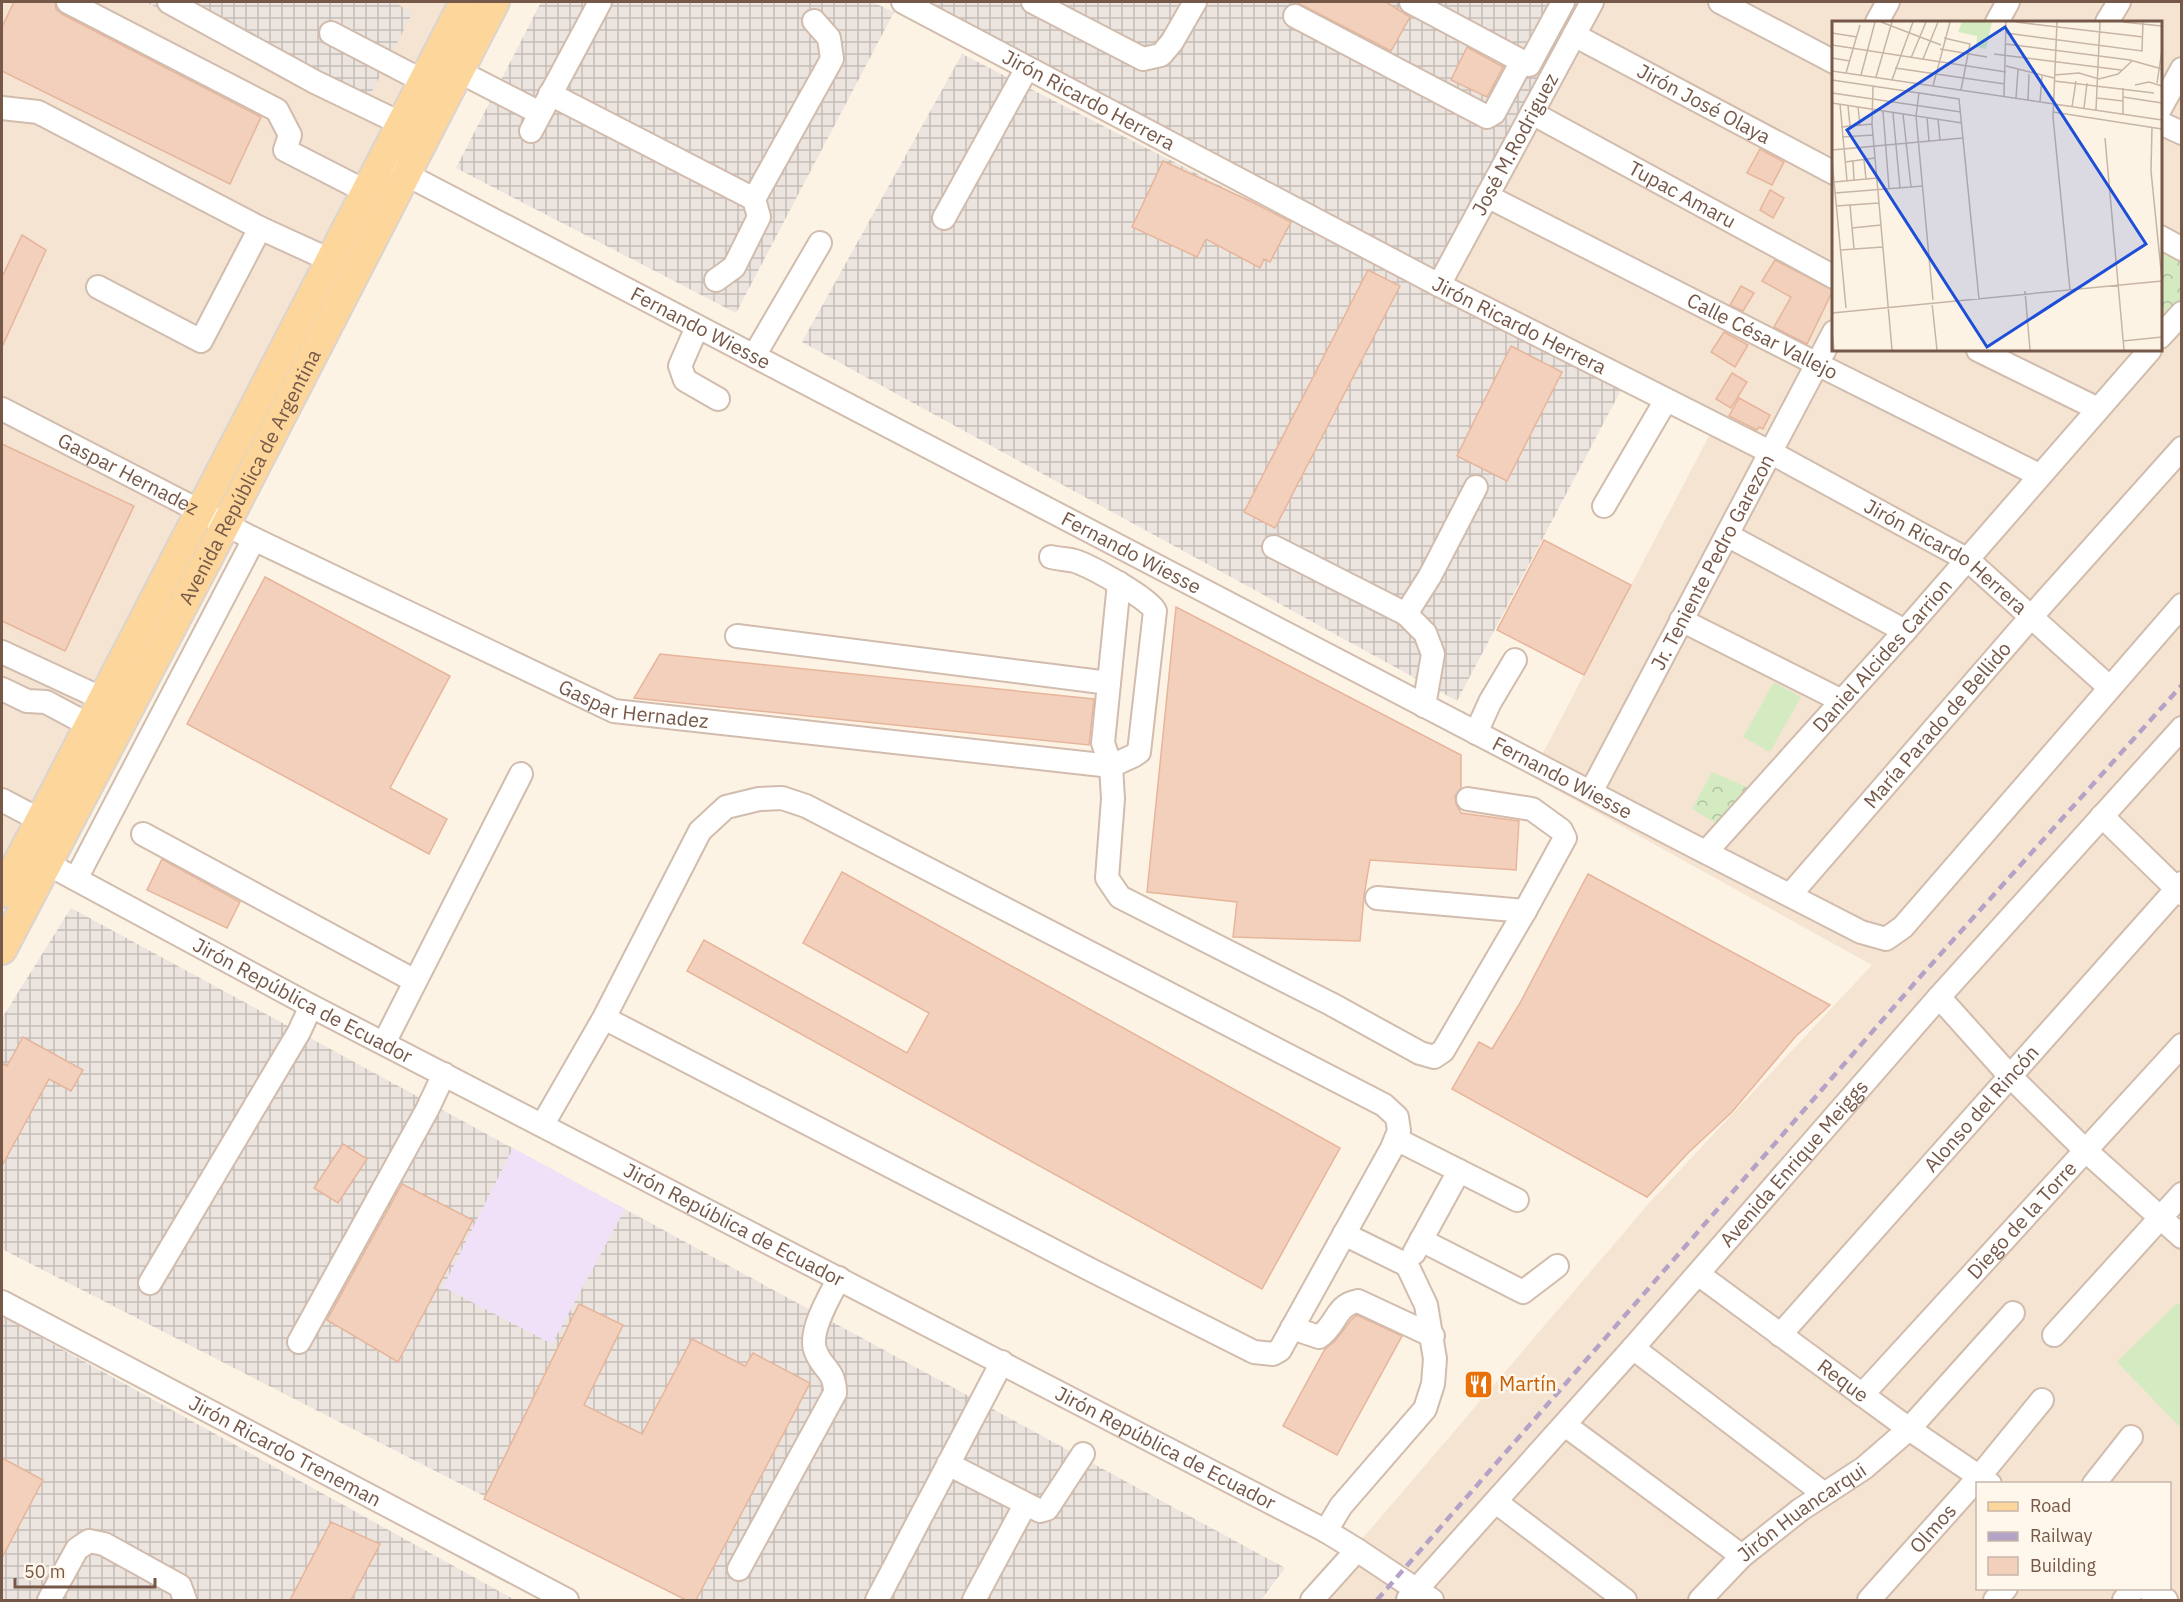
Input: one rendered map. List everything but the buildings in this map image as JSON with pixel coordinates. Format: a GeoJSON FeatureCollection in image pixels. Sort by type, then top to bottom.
{"type":"FeatureCollection","features":[{"type":"Feature","properties":{"kind":"main road","name":"Avenida República de Argentina"},"geometry":{"type":"LineString","coordinates":[[2,893],[35,858],[40,820],[365,191],[393,167],[400,123],[464,2]]}},
{"type":"Feature","properties":{"kind":"main road","name":"Avenida República de Argentina"},"geometry":{"type":"LineString","coordinates":[[2,950],[35,858],[226,524],[393,167],[458,71],[495,2]]}},
{"type":"Feature","properties":{"kind":"street"},"geometry":{"type":"LineString","coordinates":[[68,2],[277,110],[290,135],[285,150],[365,191]]}},
{"type":"Feature","properties":{"kind":"street"},"geometry":{"type":"LineString","coordinates":[[169,2],[315,82],[400,123]]}},
{"type":"Feature","properties":{"kind":"street"},"geometry":{"type":"LineString","coordinates":[[540,113],[600,2]]}},
{"type":"Feature","properties":{"kind":"street","name":"Jirón Ricardo Herrera"},"geometry":{"type":"LineString","coordinates":[[903,2],[1439,285],[1770,452],[1968,560],[2109,687]]}},
{"type":"Feature","properties":{"kind":"street"},"geometry":{"type":"LineString","coordinates":[[1033,2],[1143,59],[1161,55],[1172,42],[1195,2]]}},
{"type":"Feature","properties":{"kind":"street"},"geometry":{"type":"LineString","coordinates":[[1411,2],[1438,8],[1529,65],[1563,2]]}},
{"type":"Feature","properties":{"kind":"street","name":"José M.Rodriguez"},"geometry":{"type":"LineString","coordinates":[[1439,285],[1592,2]]}},
{"type":"Feature","properties":{"kind":"street"},"geometry":{"type":"LineString","coordinates":[[1720,2],[1832,61]]}},
{"type":"Feature","properties":{"kind":"street"},"geometry":{"type":"LineString","coordinates":[[1878,21],[1888,2]]}},
{"type":"Feature","properties":{"kind":"street"},"geometry":{"type":"LineString","coordinates":[[1998,21],[2008,2]]}},
{"type":"Feature","properties":{"kind":"street"},"geometry":{"type":"LineString","coordinates":[[2109,21],[2119,2]]}},
{"type":"Feature","properties":{"kind":"street"},"geometry":{"type":"LineString","coordinates":[[1295,16],[1487,117],[1494,113],[1522,62]]}},
{"type":"Feature","properties":{"kind":"street"},"geometry":{"type":"LineString","coordinates":[[716,280],[734,267],[759,217],[754,199],[832,58],[829,38],[814,21]]}},
{"type":"Feature","properties":{"kind":"street"},"geometry":{"type":"LineString","coordinates":[[331,33],[423,81]]}},
{"type":"Feature","properties":{"kind":"street","name":"Jirón José Olaya"},"geometry":{"type":"LineString","coordinates":[[1574,35],[1832,172]]}},
{"type":"Feature","properties":{"kind":"street"},"geometry":{"type":"LineString","coordinates":[[944,218],[1027,68]]}},
{"type":"Feature","properties":{"kind":"street"},"geometry":{"type":"LineString","coordinates":[[2162,105],[2181,69]]}},
{"type":"Feature","properties":{"kind":"street"},"geometry":{"type":"LineString","coordinates":[[458,71],[540,113],[754,199]]}},
{"type":"Feature","properties":{"kind":"street"},"geometry":{"type":"LineString","coordinates":[[2,108],[38,112],[260,228],[330,260]]}},
{"type":"Feature","properties":{"kind":"street","name":"Tupac Amaru"},"geometry":{"type":"LineString","coordinates":[[1532,113],[1832,276]]}},
{"type":"Feature","properties":{"kind":"street"},"geometry":{"type":"LineString","coordinates":[[2162,124],[2181,133]]}},
{"type":"Feature","properties":{"kind":"street","name":"Fernando Wiesse"},"geometry":{"type":"LineString","coordinates":[[393,167],[1860,932],[1886,939],[1903,927],[2109,687]]}},
{"type":"Feature","properties":{"kind":"street","name":"Calle César Vallejo"},"geometry":{"type":"LineString","coordinates":[[1487,196],[2039,475]]}},
{"type":"Feature","properties":{"kind":"street"},"geometry":{"type":"LineString","coordinates":[[98,287],[201,341],[260,228]]}},
{"type":"Feature","properties":{"kind":"street"},"geometry":{"type":"LineString","coordinates":[[2162,238],[2181,249]]}},
{"type":"Feature","properties":{"kind":"street"},"geometry":{"type":"LineString","coordinates":[[754,356],[820,243]]}},
{"type":"Feature","properties":{"kind":"street"},"geometry":{"type":"LineString","coordinates":[[2162,335],[2181,313]]}},
{"type":"Feature","properties":{"kind":"street"},"geometry":{"type":"LineString","coordinates":[[697,327],[680,366],[685,380],[718,399]]}},
{"type":"Feature","properties":{"kind":"street","name":"Jr. Teniente Pedro Garezon"},"geometry":{"type":"LineString","coordinates":[[1591,792],[1832,334]]}},
{"type":"Feature","properties":{"kind":"street"},"geometry":{"type":"LineString","coordinates":[[1980,351],[2098,409]]}},
{"type":"Feature","properties":{"kind":"street","name":"Daniel Alcides Carrion"},"geometry":{"type":"LineString","coordinates":[[1706,852],[1968,560],[2039,475],[2149,351]]}},
{"type":"Feature","properties":{"kind":"street"},"geometry":{"type":"LineString","coordinates":[[1604,506],[1666,400]]}},
{"type":"Feature","properties":{"kind":"street","name":"Gaspar Hernadez"},"geometry":{"type":"LineString","coordinates":[[2,409],[254,539],[614,711],[1111,766]]}},
{"type":"Feature","properties":{"kind":"street","name":"María Parado de Bellido"},"geometry":{"type":"LineString","coordinates":[[1790,895],[2181,448]]}},
{"type":"Feature","properties":{"kind":"street"},"geometry":{"type":"LineString","coordinates":[[1406,614],[1430,576],[1476,487]]}},
{"type":"Feature","properties":{"kind":"street"},"geometry":{"type":"LineString","coordinates":[[1727,535],[1905,631]]}},
{"type":"Feature","properties":{"kind":"street"},"geometry":{"type":"LineString","coordinates":[[76,879],[254,539]]}},
{"type":"Feature","properties":{"kind":"street"},"geometry":{"type":"LineString","coordinates":[[1274,547],[1406,614],[1425,633],[1433,654],[1424,706]]}},
{"type":"Feature","properties":{"kind":"street"},"geometry":{"type":"LineString","coordinates":[[1051,557],[1075,561],[1119,583],[1150,604],[1155,611],[1139,752],[1111,766]]}},
{"type":"Feature","properties":{"kind":"street"},"geometry":{"type":"LineString","coordinates":[[1119,583],[1103,743],[1111,766],[1113,799],[1107,878],[1120,897],[1331,1004],[1420,1053],[1434,1057],[1443,1052],[1525,911],[1564,838],[1563,834],[1532,809],[1468,799]]}},
{"type":"Feature","properties":{"kind":"street"},"geometry":{"type":"LineString","coordinates":[[2109,687],[2181,605]]}},
{"type":"Feature","properties":{"kind":"street"},"geometry":{"type":"LineString","coordinates":[[1681,620],[1842,701]]}},
{"type":"Feature","properties":{"kind":"street"},"geometry":{"type":"LineString","coordinates":[[737,636],[1109,683]]}},
{"type":"Feature","properties":{"kind":"street"},"geometry":{"type":"LineString","coordinates":[[2,652],[103,699]]}},
{"type":"Feature","properties":{"kind":"street"},"geometry":{"type":"LineString","coordinates":[[1476,733],[1490,702],[1515,660]]}},
{"type":"Feature","properties":{"kind":"street"},"geometry":{"type":"LineString","coordinates":[[2,689],[27,701],[46,702],[89,725]]}},
{"type":"Feature","properties":{"kind":"street","name":"Avenida Enrique Meiggs"},"geometry":{"type":"LineString","coordinates":[[1419,1597],[1496,1502],[1939,997],[2181,728]]}},
{"type":"Feature","properties":{"kind":"street"},"geometry":{"type":"LineString","coordinates":[[384,1043],[521,774]]}},
{"type":"Feature","properties":{"kind":"street"},"geometry":{"type":"LineString","coordinates":[[543,1124],[604,1018],[700,831],[726,807],[759,799],[782,798],[806,806],[1384,1105],[1397,1117],[1399,1131],[1280,1350],[1273,1354],[1254,1352],[1080,1265],[604,1018]]}},
{"type":"Feature","properties":{"kind":"street"},"geometry":{"type":"LineString","coordinates":[[2,800],[40,820]]}},
{"type":"Feature","properties":{"kind":"street"},"geometry":{"type":"LineString","coordinates":[[2103,816],[2180,888]]}},
{"type":"Feature","properties":{"kind":"street"},"geometry":{"type":"LineString","coordinates":[[144,834],[415,981]]}},
{"type":"Feature","properties":{"kind":"street","name":"Jirón República de Ecuador"},"geometry":{"type":"LineString","coordinates":[[35,858],[311,1006],[1326,1531],[1357,1550],[1419,1597]]}},
{"type":"Feature","properties":{"kind":"street","name":"Alonso del Rincón"},"geometry":{"type":"LineString","coordinates":[[1780,1335],[2009,1075],[2180,888]]}},
{"type":"Feature","properties":{"kind":"street"},"geometry":{"type":"LineString","coordinates":[[1377,898],[1525,911]]}},
{"type":"Feature","properties":{"kind":"street"},"geometry":{"type":"LineString","coordinates":[[1939,997],[2009,1075],[2085,1150],[2181,1237]]}},
{"type":"Feature","properties":{"kind":"street"},"geometry":{"type":"LineString","coordinates":[[150,1283],[299,1032],[311,1006]]}},
{"type":"Feature","properties":{"kind":"street","name":"Diego de la Torre"},"geometry":{"type":"LineString","coordinates":[[1862,1395],[2181,1045]]}},
{"type":"Feature","properties":{"kind":"street"},"geometry":{"type":"LineString","coordinates":[[299,1342],[427,1110],[444,1074]]}},
{"type":"Feature","properties":{"kind":"street"},"geometry":{"type":"LineString","coordinates":[[1396,1138],[1517,1200]]}},
{"type":"Feature","properties":{"kind":"street"},"geometry":{"type":"LineString","coordinates":[[1407,1265],[1459,1171]]}},
{"type":"Feature","properties":{"kind":"street"},"geometry":{"type":"LineString","coordinates":[[2054,1335],[2181,1194]]}},
{"type":"Feature","properties":{"kind":"street"},"geometry":{"type":"LineString","coordinates":[[1326,1531],[1341,1506],[1425,1409],[1433,1383],[1435,1359],[1426,1305],[1407,1265],[1344,1234]]}},
{"type":"Feature","properties":{"kind":"street"},"geometry":{"type":"LineString","coordinates":[[1421,1240],[1523,1292],[1557,1266]]}},
{"type":"Feature","properties":{"kind":"street","name":"Reque"},"geometry":{"type":"LineString","coordinates":[[1698,1274],[1908,1429],[1984,1480]]}},
{"type":"Feature","properties":{"kind":"street"},"geometry":{"type":"LineString","coordinates":[[739,1569],[835,1393],[835,1380],[816,1353],[812,1339],[839,1278]]}},
{"type":"Feature","properties":{"kind":"street"},"geometry":{"type":"LineString","coordinates":[[1292,1328],[1319,1337],[1329,1330],[1340,1310],[1347,1303],[1358,1301],[1432,1336]]}},
{"type":"Feature","properties":{"kind":"street","name":"Jirón Ricardo Treneman"},"geometry":{"type":"LineString","coordinates":[[2,1302],[567,1600]]}},
{"type":"Feature","properties":{"kind":"street","name":"Jirón Huancarqui"},"geometry":{"type":"LineString","coordinates":[[1700,1600],[1742,1556],[1823,1493],[1864,1468],[1908,1429],[2013,1313]]}},
{"type":"Feature","properties":{"kind":"street"},"geometry":{"type":"LineString","coordinates":[[1633,1348],[1823,1493]]}},
{"type":"Feature","properties":{"kind":"street"},"geometry":{"type":"LineString","coordinates":[[877,1600],[1002,1362]]}},
{"type":"Feature","properties":{"kind":"street","name":"Olmos"},"geometry":{"type":"LineString","coordinates":[[1984,1480],[2042,1400]]}},
{"type":"Feature","properties":{"kind":"street"},"geometry":{"type":"LineString","coordinates":[[1565,1425],[1742,1556]]}},
{"type":"Feature","properties":{"kind":"street"},"geometry":{"type":"LineString","coordinates":[[2096,1482],[2131,1437]]}},
{"type":"Feature","properties":{"kind":"street"},"geometry":{"type":"LineString","coordinates":[[948,1464],[1040,1511],[1047,1509],[1083,1454]]}},
{"type":"Feature","properties":{"kind":"street","name":"Olmos"},"geometry":{"type":"LineString","coordinates":[[1869,1600],[1976,1488]]}},
{"type":"Feature","properties":{"kind":"street"},"geometry":{"type":"LineString","coordinates":[[1496,1502],[1625,1600]]}},
{"type":"Feature","properties":{"kind":"street"},"geometry":{"type":"LineString","coordinates":[[974,1600],[1025,1505]]}},
{"type":"Feature","properties":{"kind":"street"},"geometry":{"type":"LineString","coordinates":[[50,1600],[78,1549],[89,1541],[104,1544],[180,1586],[185,1600]]}},
{"type":"Feature","properties":{"kind":"street"},"geometry":{"type":"LineString","coordinates":[[1312,1600],[1357,1550]]}},
{"type":"Feature","properties":{"kind":"street"},"geometry":{"type":"LineString","coordinates":[[2149,1590],[2166,1600]]}},
{"type":"Feature","properties":{"kind":"shaded area"},"geometry":{"type":"Polygon","coordinates":[[[2,2],[483,2],[2,924],[2,2]]]}},
{"type":"Feature","properties":{"kind":"shaded area"},"geometry":{"type":"Polygon","coordinates":[[[146,2],[392,2],[413,12],[361,113],[146,2]]]}},
{"type":"Feature","properties":{"kind":"shaded area"},"geometry":{"type":"Polygon","coordinates":[[[541,2],[872,2],[894,12],[736,313],[456,168],[541,2]]]}},
{"type":"Feature","properties":{"kind":"shaded area"},"geometry":{"type":"Polygon","coordinates":[[[928,2],[1578,2],[1435,272],[928,2]]]}},
{"type":"Feature","properties":{"kind":"shaded area"},"geometry":{"type":"Polygon","coordinates":[[[1585,2],[2181,2],[2181,1600],[1299,1600],[1369,1531],[1650,1202],[1872,965],[1531,776],[1710,434],[1431,288],[1585,2]]]}},
{"type":"Feature","properties":{"kind":"shaded area"},"geometry":{"type":"Polygon","coordinates":[[[962,54],[1621,390],[1457,701],[802,342],[962,54]]]}},
{"type":"Feature","properties":{"kind":"shaded area"},"geometry":{"type":"Polygon","coordinates":[[[71,908],[1285,1568],[1261,1600],[687,1600],[2,1249],[2,1018],[71,908]]]}},
{"type":"Feature","properties":{"kind":"shaded area"},"geometry":{"type":"Polygon","coordinates":[[[513,1148],[625,1209],[552,1344],[443,1287],[513,1148]]]}},
{"type":"Feature","properties":{"kind":"shaded area"},"geometry":{"type":"Polygon","coordinates":[[[2,1316],[515,1600],[2,1600],[2,1316]]]}},
{"type":"Feature","properties":{"kind":"green space"},"geometry":{"type":"Polygon","coordinates":[[[2162,248],[2182,259],[2181,299],[2162,323],[2162,248]]]}},
{"type":"Feature","properties":{"kind":"green space"},"geometry":{"type":"Polygon","coordinates":[[[1774,682],[1801,697],[1770,752],[1743,737],[1774,682]]]}},
{"type":"Feature","properties":{"kind":"green space"},"geometry":{"type":"Polygon","coordinates":[[[1712,772],[1747,787],[1717,824],[1692,809],[1712,772]]]}},
{"type":"Feature","properties":{"kind":"green space"},"geometry":{"type":"Polygon","coordinates":[[[2177,1303],[2182,1307],[2181,1428],[2117,1362],[2177,1303]]]}},
{"type":"Feature","properties":{"kind":"railway"},"geometry":{"type":"LineString","coordinates":[[1377,1600],[1920,977],[2182,685]]}},
{"type":"Feature","properties":{"kind":"place","name":"Martín"},"geometry":{"type":"Point","coordinates":[1478,1384]}}]}
